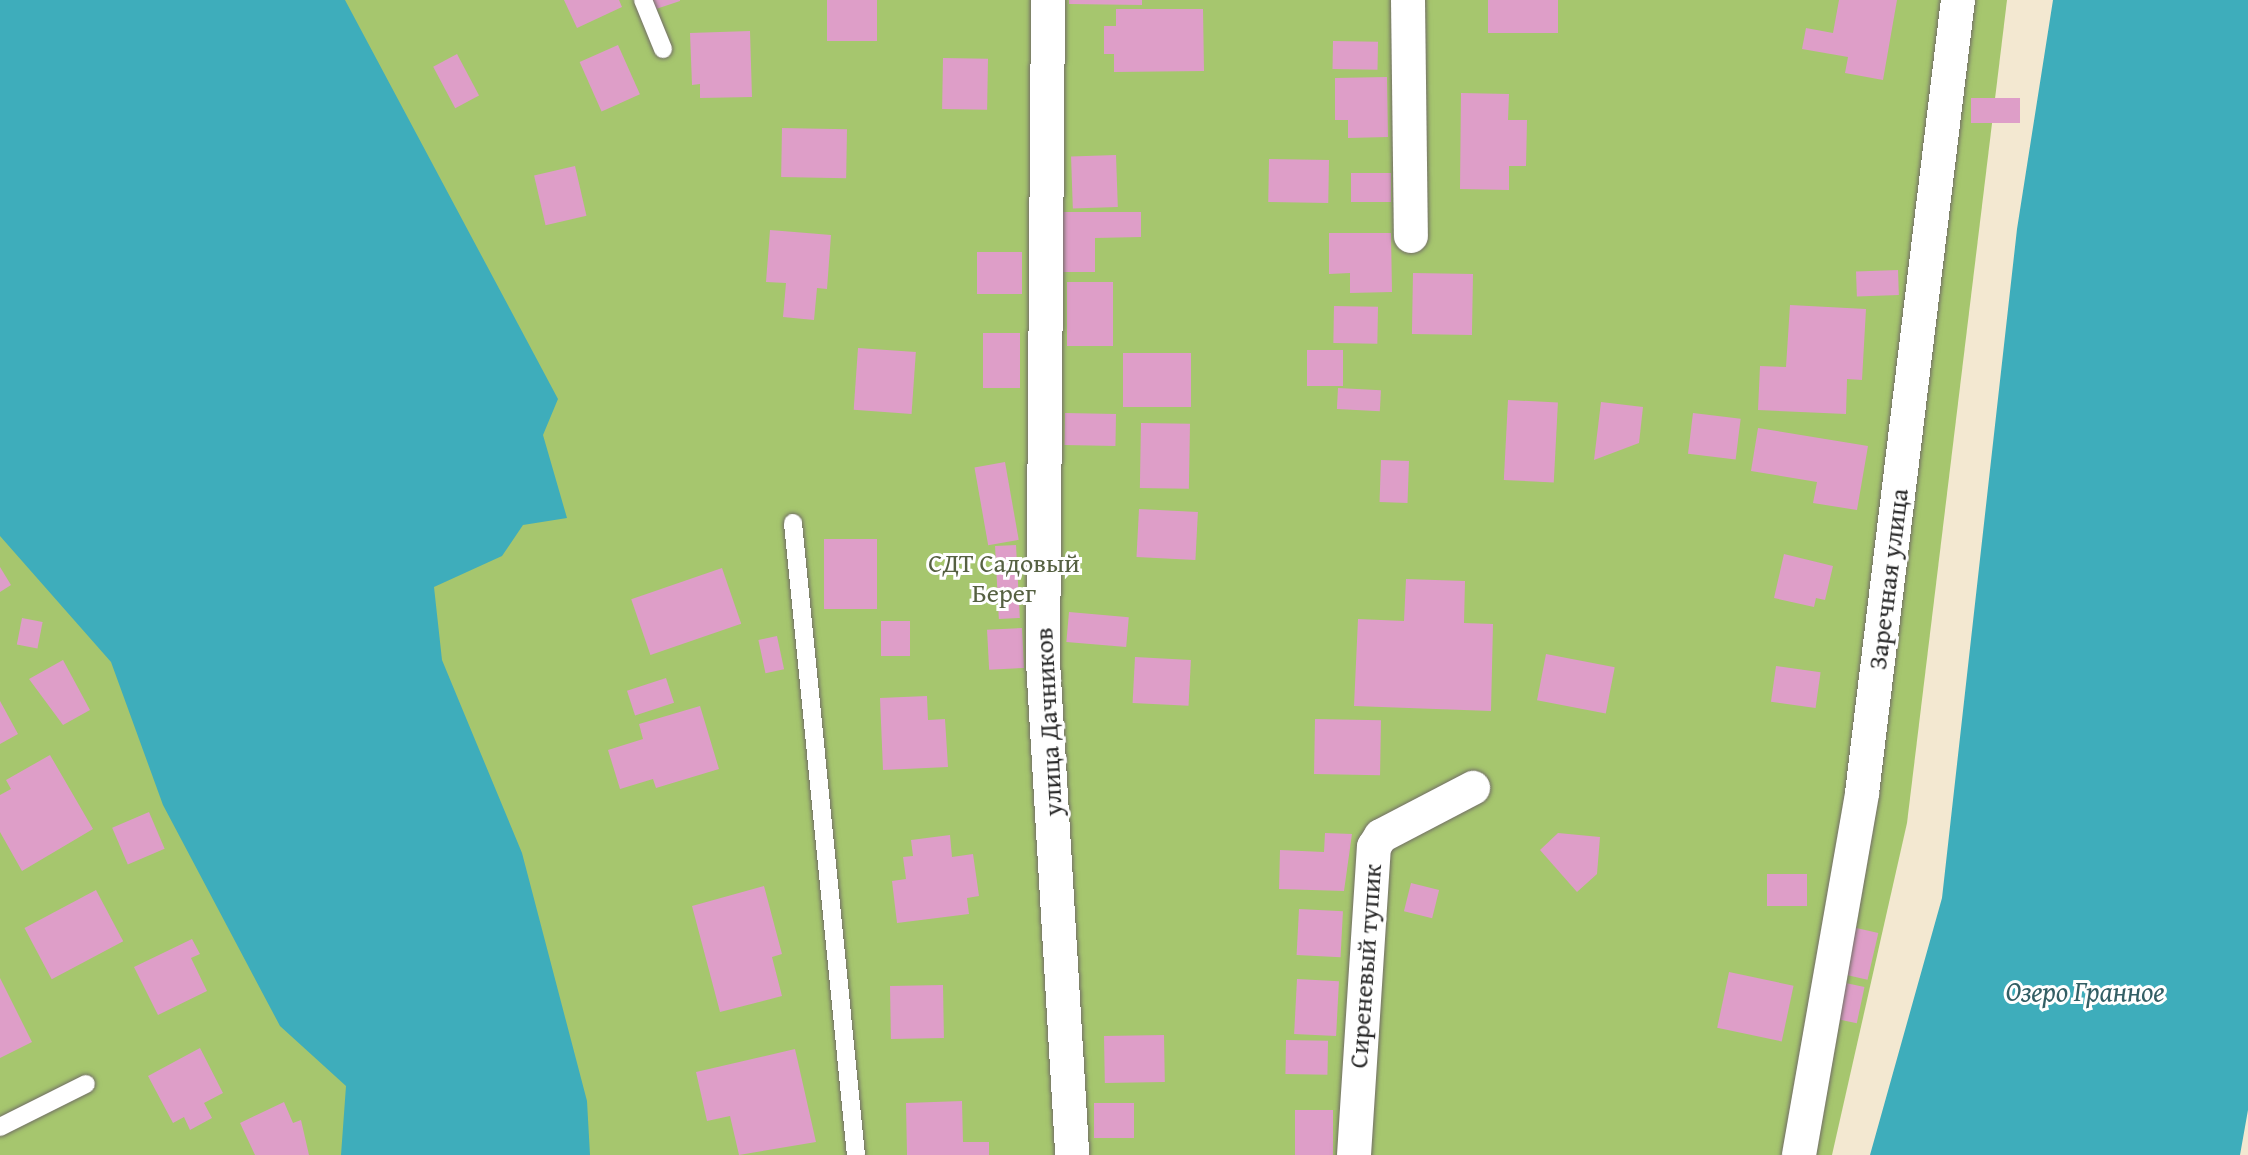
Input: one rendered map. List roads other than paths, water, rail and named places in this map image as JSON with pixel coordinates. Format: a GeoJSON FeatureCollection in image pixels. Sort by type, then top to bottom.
{"type":"FeatureCollection","features":[{"type":"Feature","properties":{"kind":"street","name":"улица Дачников"},"geometry":{"type":"LineString","coordinates":[[1048,0],[1043,662],[1072,1155]]}},
{"type":"Feature","properties":{"kind":"street"},"geometry":{"type":"LineString","coordinates":[[1408,0],[1411,236]]}},
{"type":"Feature","properties":{"kind":"street","name":"Заречная улица"},"geometry":{"type":"LineString","coordinates":[[1799,1155],[1862,793],[1958,0]]}},
{"type":"Feature","properties":{"kind":"street","name":"Сиреневый тупик"},"geometry":{"type":"LineString","coordinates":[[1354,1155],[1374,847],[1381,836],[1473,788]]}},
{"type":"Feature","properties":{"kind":"lane"},"geometry":{"type":"LineString","coordinates":[[643,0],[663,49]]}},
{"type":"Feature","properties":{"kind":"lane"},"geometry":{"type":"LineString","coordinates":[[793,523],[856,1155]]}},
{"type":"Feature","properties":{"kind":"lane"},"geometry":{"type":"LineString","coordinates":[[0,1127],[86,1084]]}},
{"type":"Feature","properties":{"kind":"water"},"geometry":{"type":"Polygon","coordinates":[[[0,0],[345,0],[558,399],[543,435],[567,518],[523,525],[502,556],[434,587],[442,660],[522,853],[587,1101],[590,1155],[341,1155],[346,1086],[280,1026],[163,805],[111,662],[0,536],[0,0]]]}},
{"type":"Feature","properties":{"kind":"water","name":"Озеро Гранное"},"geometry":{"type":"Polygon","coordinates":[[[2053,0],[2248,0],[2248,1110],[2240,1155],[1870,1155],[1942,898],[2017,229],[2053,0]]]}},
{"type":"Feature","properties":{"kind":"park label","name":"СДТ Садовый Берег"},"geometry":{"type":"Point","coordinates":[1004,578]}}]}
